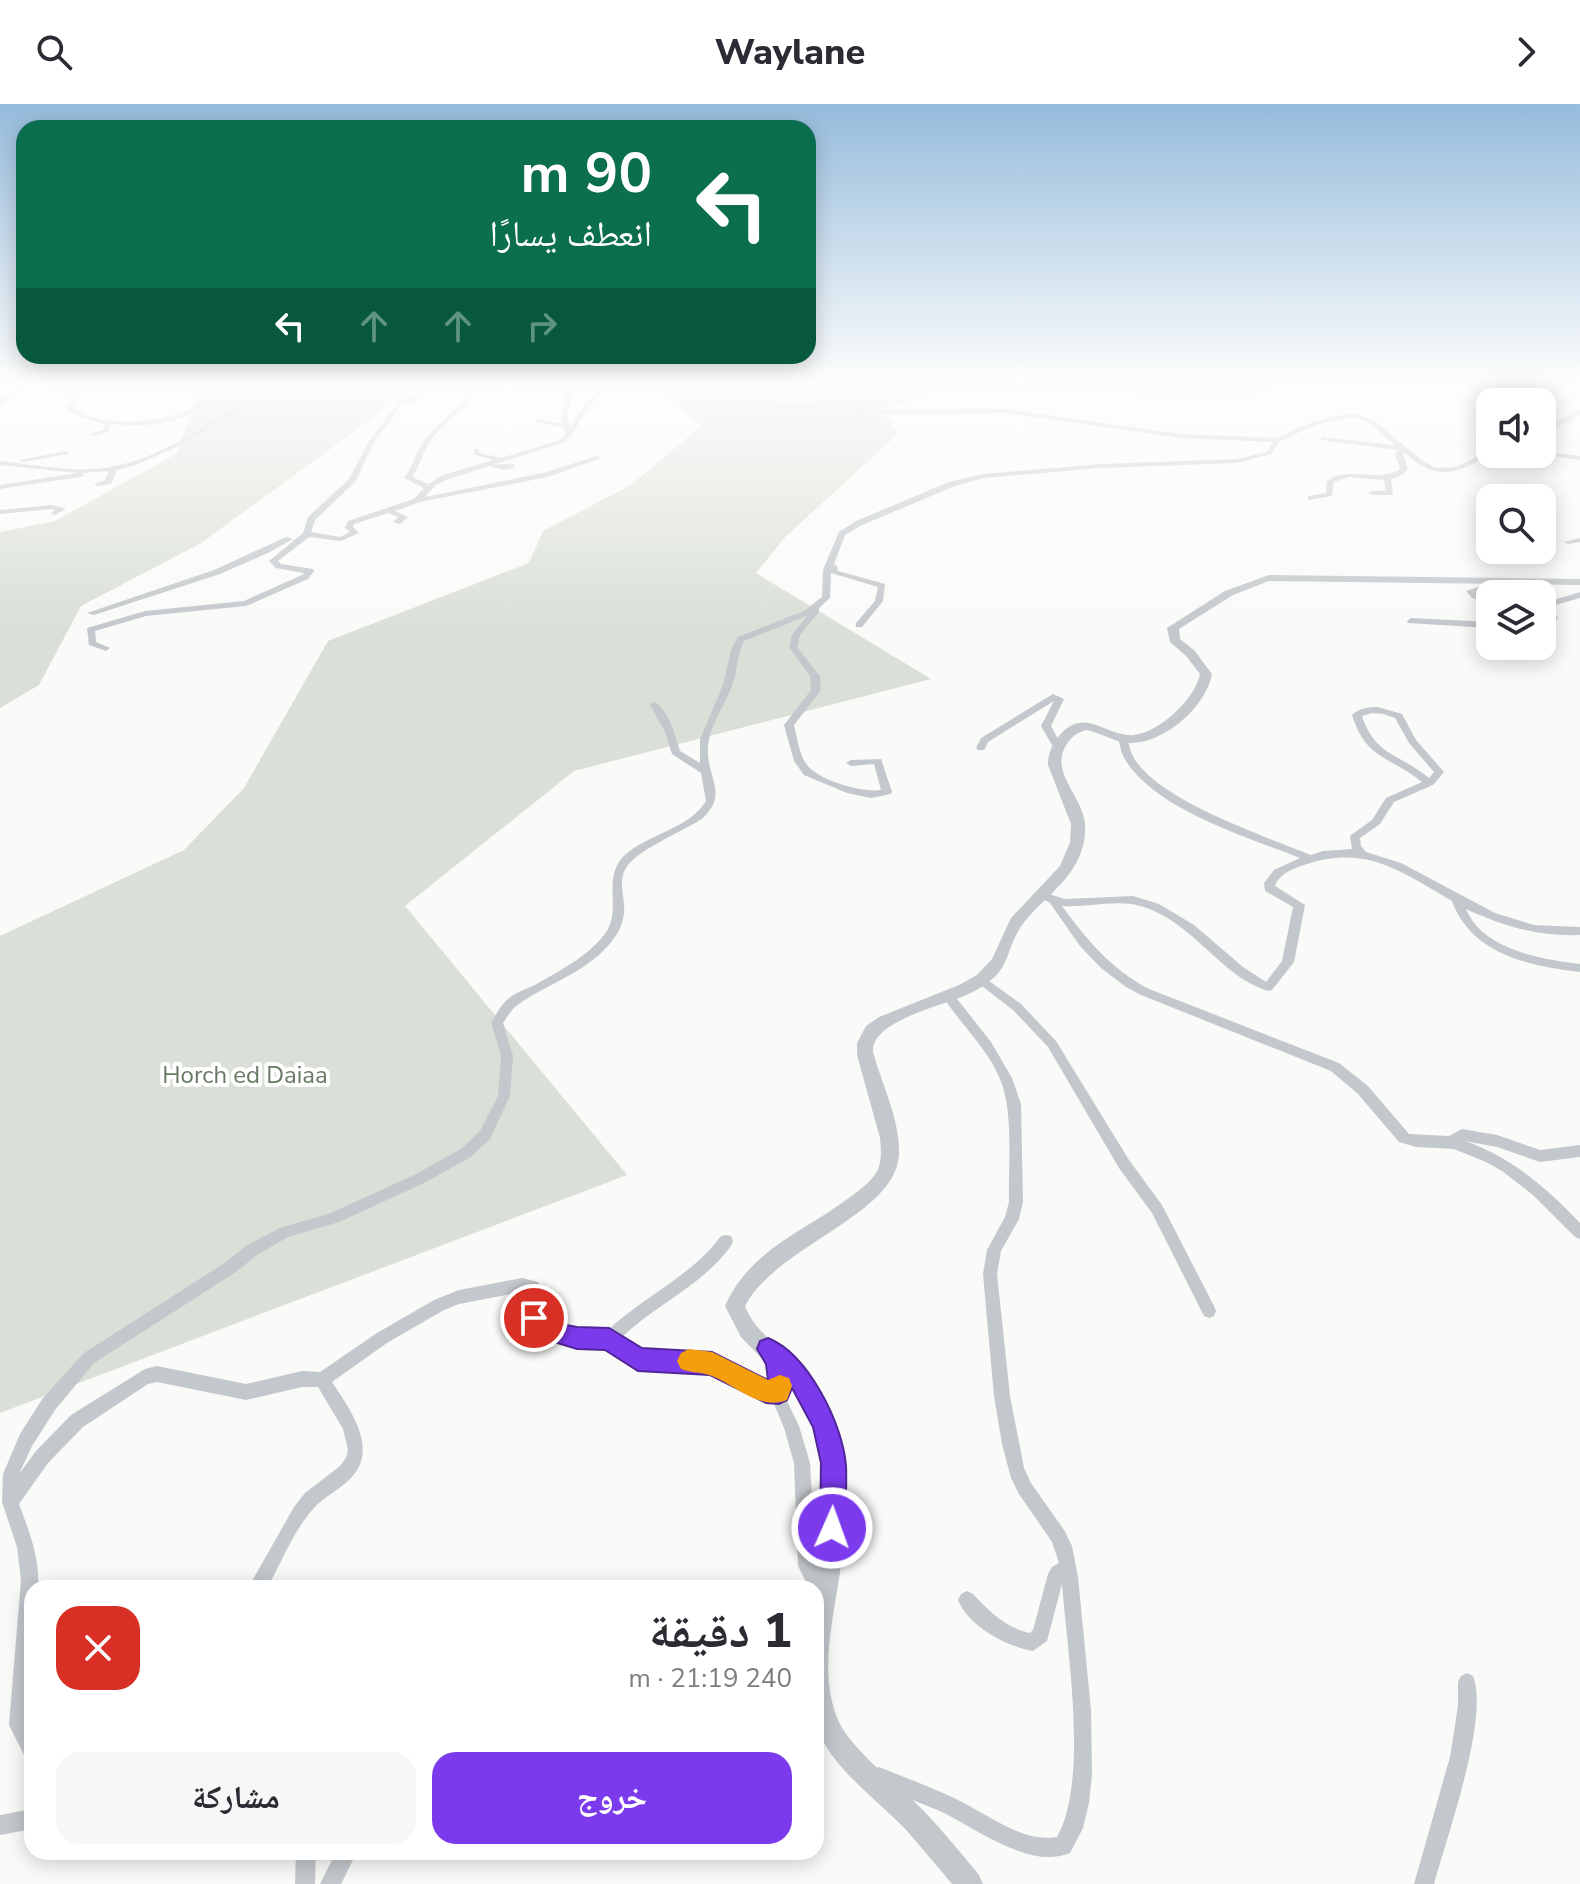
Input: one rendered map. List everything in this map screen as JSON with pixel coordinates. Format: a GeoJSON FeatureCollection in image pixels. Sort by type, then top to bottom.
{"type":"FeatureCollection","features":[{"type":"Feature","properties":{"kind":"street"},"geometry":{"type":"LineString","coordinates":[[0,463],[108,482],[111,470]]}},
{"type":"Feature","properties":{"kind":"street"},"geometry":{"type":"LineString","coordinates":[[0,487],[40,479],[95,478],[128,463]]}},
{"type":"Feature","properties":{"kind":"street"},"geometry":{"type":"LineString","coordinates":[[311,573],[301,568],[279,566],[273,561],[307,532],[313,517],[352,480],[361,463]]}},
{"type":"Feature","properties":{"kind":"street"},"geometry":{"type":"LineString","coordinates":[[417,463],[417,469],[408,478],[430,488]]}},
{"type":"Feature","properties":{"kind":"street"},"geometry":{"type":"LineString","coordinates":[[91,613],[134,602],[213,573],[307,532],[346,538],[355,533],[349,528],[351,523],[417,501],[545,475],[582,463]]}},
{"type":"Feature","properties":{"kind":"street"},"geometry":{"type":"LineString","coordinates":[[28,1580],[26,1547],[10,1502],[11,1474],[26,1440],[49,1404],[89,1358],[205,1285],[252,1250],[285,1232],[334,1218],[419,1179],[466,1153],[485,1135],[504,1096],[508,1077],[507,1056],[497,1022],[499,1015],[512,1002],[604,945],[619,914],[615,888],[620,867],[640,849],[705,811],[711,800],[703,770],[707,731],[729,684],[738,642],[745,636],[791,620],[826,598],[829,565],[838,540],[854,526],[952,484],[990,476],[1101,466],[1181,463]]}},
{"type":"Feature","properties":{"kind":"street"},"geometry":{"type":"LineString","coordinates":[[1330,491],[1331,481],[1341,475],[1387,479],[1404,470],[1403,463]]}},
{"type":"Feature","properties":{"kind":"street"},"geometry":{"type":"LineString","coordinates":[[1420,463],[1443,472],[1469,463]]}},
{"type":"Feature","properties":{"kind":"street"},"geometry":{"type":"LineString","coordinates":[[417,501],[446,477],[489,464],[504,468],[511,466]]}},
{"type":"Feature","properties":{"kind":"street"},"geometry":{"type":"LineString","coordinates":[[990,476],[1037,477],[1060,472]]}},
{"type":"Feature","properties":{"kind":"street"},"geometry":{"type":"LineString","coordinates":[[1372,493],[1390,493],[1387,479]]}},
{"type":"Feature","properties":{"kind":"street"},"geometry":{"type":"LineString","coordinates":[[1311,498],[1322,497],[1330,491],[1343,492]]}},
{"type":"Feature","properties":{"kind":"street"},"geometry":{"type":"LineString","coordinates":[[0,513],[52,507],[62,509],[55,513]]}},
{"type":"Feature","properties":{"kind":"street"},"geometry":{"type":"LineString","coordinates":[[389,511],[404,517],[397,522]]}},
{"type":"Feature","properties":{"kind":"street"},"geometry":{"type":"LineString","coordinates":[[1568,542],[1580,540]]}},
{"type":"Feature","properties":{"kind":"street"},"geometry":{"type":"LineString","coordinates":[[829,565],[833,566],[834,572],[882,586],[879,601],[859,625]]}},
{"type":"Feature","properties":{"kind":"street"},"geometry":{"type":"LineString","coordinates":[[106,648],[92,643],[90,630],[145,614],[246,603],[323,569]]}},
{"type":"Feature","properties":{"kind":"street"},"geometry":{"type":"LineString","coordinates":[[1058,748],[1071,732],[1085,726],[1132,739],[1148,735],[1187,707],[1203,691],[1207,679],[1204,669],[1174,640],[1172,632],[1225,593],[1269,578],[1476,582]]}},
{"type":"Feature","properties":{"kind":"street"},"geometry":{"type":"LineString","coordinates":[[1556,582],[1580,582]]}},
{"type":"Feature","properties":{"kind":"street"},"geometry":{"type":"LineString","coordinates":[[1556,602],[1580,595]]}},
{"type":"Feature","properties":{"kind":"street"},"geometry":{"type":"LineString","coordinates":[[815,607],[816,612],[796,635],[793,647],[815,676],[816,690],[790,721],[788,729],[799,761],[808,773],[853,791],[871,795],[887,792],[878,761],[851,763]]}},
{"type":"Feature","properties":{"kind":"street"},"geometry":{"type":"LineString","coordinates":[[1411,621],[1476,624]]}},
{"type":"Feature","properties":{"kind":"street"},"geometry":{"type":"LineString","coordinates":[[824,1589],[833,1517],[830,1442],[818,1411],[799,1378],[743,1325],[737,1315],[737,1300],[757,1274],[771,1262],[870,1191],[890,1164],[890,1144],[865,1049],[870,1030],[884,1019],[950,998],[982,980],[997,965],[1016,922],[1049,900],[1069,866],[1078,832],[1076,810],[1056,770],[1058,748],[1046,726],[1059,699],[1053,697],[984,740],[981,748]]}},
{"type":"Feature","properties":{"kind":"street"},"geometry":{"type":"LineString","coordinates":[[655,705],[670,732],[675,752],[703,770]]}},
{"type":"Feature","properties":{"kind":"street"},"geometry":{"type":"LineString","coordinates":[[1362,854],[1356,847],[1355,837],[1376,822],[1385,805],[1429,783],[1439,772],[1412,741],[1399,716],[1382,711],[1357,715],[1359,726],[1377,752],[1386,759],[1410,767],[1429,783]]}},
{"type":"Feature","properties":{"kind":"street"},"geometry":{"type":"LineString","coordinates":[[1123,737],[1125,751],[1134,767],[1168,796],[1309,858]]}},
{"type":"Feature","properties":{"kind":"street"},"geometry":{"type":"LineString","coordinates":[[1049,900],[1123,899],[1156,907],[1195,931],[1253,981],[1268,987],[1288,962],[1299,905],[1269,888],[1269,882],[1279,872],[1309,858],[1362,854],[1400,865],[1490,915],[1534,930],[1580,931]]}},
{"type":"Feature","properties":{"kind":"street"},"geometry":{"type":"LineString","coordinates":[[1456,898],[1459,911],[1469,924],[1498,945],[1529,959],[1580,968]]}},
{"type":"Feature","properties":{"kind":"street"},"geometry":{"type":"LineString","coordinates":[[1049,900],[1089,950],[1131,985],[1325,1062],[1363,1090],[1404,1138],[1420,1142],[1451,1142],[1490,1158],[1527,1181],[1580,1233]]}},
{"type":"Feature","properties":{"kind":"street"},"geometry":{"type":"LineString","coordinates":[[982,980],[1017,1007],[1052,1044],[1124,1164],[1157,1209],[1209,1311]]}},
{"type":"Feature","properties":{"kind":"street"},"geometry":{"type":"LineString","coordinates":[[869,1773],[1034,1845],[1055,1849],[1063,1846],[1074,1830],[1078,1816],[1082,1714],[1068,1568],[1057,1532],[1016,1472],[1005,1410],[990,1274],[994,1250],[1012,1219],[1016,1202],[1014,1104],[1006,1078],[987,1045],[950,998]]}},
{"type":"Feature","properties":{"kind":"street"},"geometry":{"type":"LineString","coordinates":[[1451,1142],[1462,1135],[1497,1141],[1540,1156],[1580,1151]]}},
{"type":"Feature","properties":{"kind":"street"},"geometry":{"type":"LineString","coordinates":[[609,1339],[627,1319],[699,1271],[718,1254],[726,1241]]}},
{"type":"Feature","properties":{"kind":"street"},"geometry":{"type":"LineString","coordinates":[[10,1502],[42,1457],[77,1421],[145,1377],[157,1374],[246,1392],[302,1379],[322,1380],[343,1362],[439,1305],[469,1294],[513,1286],[527,1285],[541,1297],[534,1318],[542,1328],[577,1338],[609,1339],[638,1359],[712,1364],[766,1391],[779,1392]]}},
{"type":"Feature","properties":{"kind":"street"},"geometry":{"type":"LineString","coordinates":[[768,1349],[782,1380],[779,1392],[802,1463],[807,1566],[814,1580]]}},
{"type":"Feature","properties":{"kind":"street"},"geometry":{"type":"LineString","coordinates":[[262,1580],[302,1511],[317,1494],[345,1473],[355,1456],[356,1444],[352,1433],[322,1380]]}},
{"type":"Feature","properties":{"kind":"street"},"geometry":{"type":"LineString","coordinates":[[967,1600],[1000,1632],[1033,1642],[1041,1635],[1054,1580],[1058,1573],[1068,1568]]}},
{"type":"Feature","properties":{"kind":"street"},"geometry":{"type":"LineString","coordinates":[[24,1640],[18,1725],[24,1736]]}},
{"type":"Feature","properties":{"kind":"street"},"geometry":{"type":"LineString","coordinates":[[1424,1884],[1457,1767],[1467,1682]]}},
{"type":"Feature","properties":{"kind":"street"},"geometry":{"type":"LineString","coordinates":[[824,1715],[831,1733],[846,1753],[869,1773],[970,1884]]}},
{"type":"Feature","properties":{"kind":"street"},"geometry":{"type":"LineString","coordinates":[[0,1825],[24,1820]]}},
{"type":"Feature","properties":{"kind":"street"},"geometry":{"type":"LineString","coordinates":[[305,1884],[306,1860]]}},
{"type":"Feature","properties":{"kind":"street"},"geometry":{"type":"LineString","coordinates":[[330,1884],[343,1860]]}},
{"type":"Feature","properties":{"kind":"green space"},"geometry":{"type":"Polygon","coordinates":[[[160,463],[311,463],[201,543],[81,606],[39,685],[0,708],[0,532],[55,521],[160,463]]]}},
{"type":"Feature","properties":{"kind":"green space","name":"Horch ed Daiaa"},"geometry":{"type":"Polygon","coordinates":[[[657,463],[866,463],[786,536],[756,573],[931,679],[574,771],[405,906],[627,1175],[0,1413],[0,936],[184,850],[244,788],[328,641],[529,563],[543,531],[631,485],[657,463]]]}},
{"type":"Feature","properties":{"kind":"slow traffic"},"geometry":{"type":"LineString","coordinates":[[689,1361],[712,1364],[766,1391],[779,1392],[780,1386]]}},
{"type":"Feature","properties":{"kind":"route"},"geometry":{"type":"LineString","coordinates":[[534,1318],[538,1325],[555,1334],[609,1339],[638,1359],[712,1364],[766,1391],[779,1392],[782,1380],[779,1368],[768,1349],[799,1378],[824,1424],[833,1463],[832,1528]]}}]}
